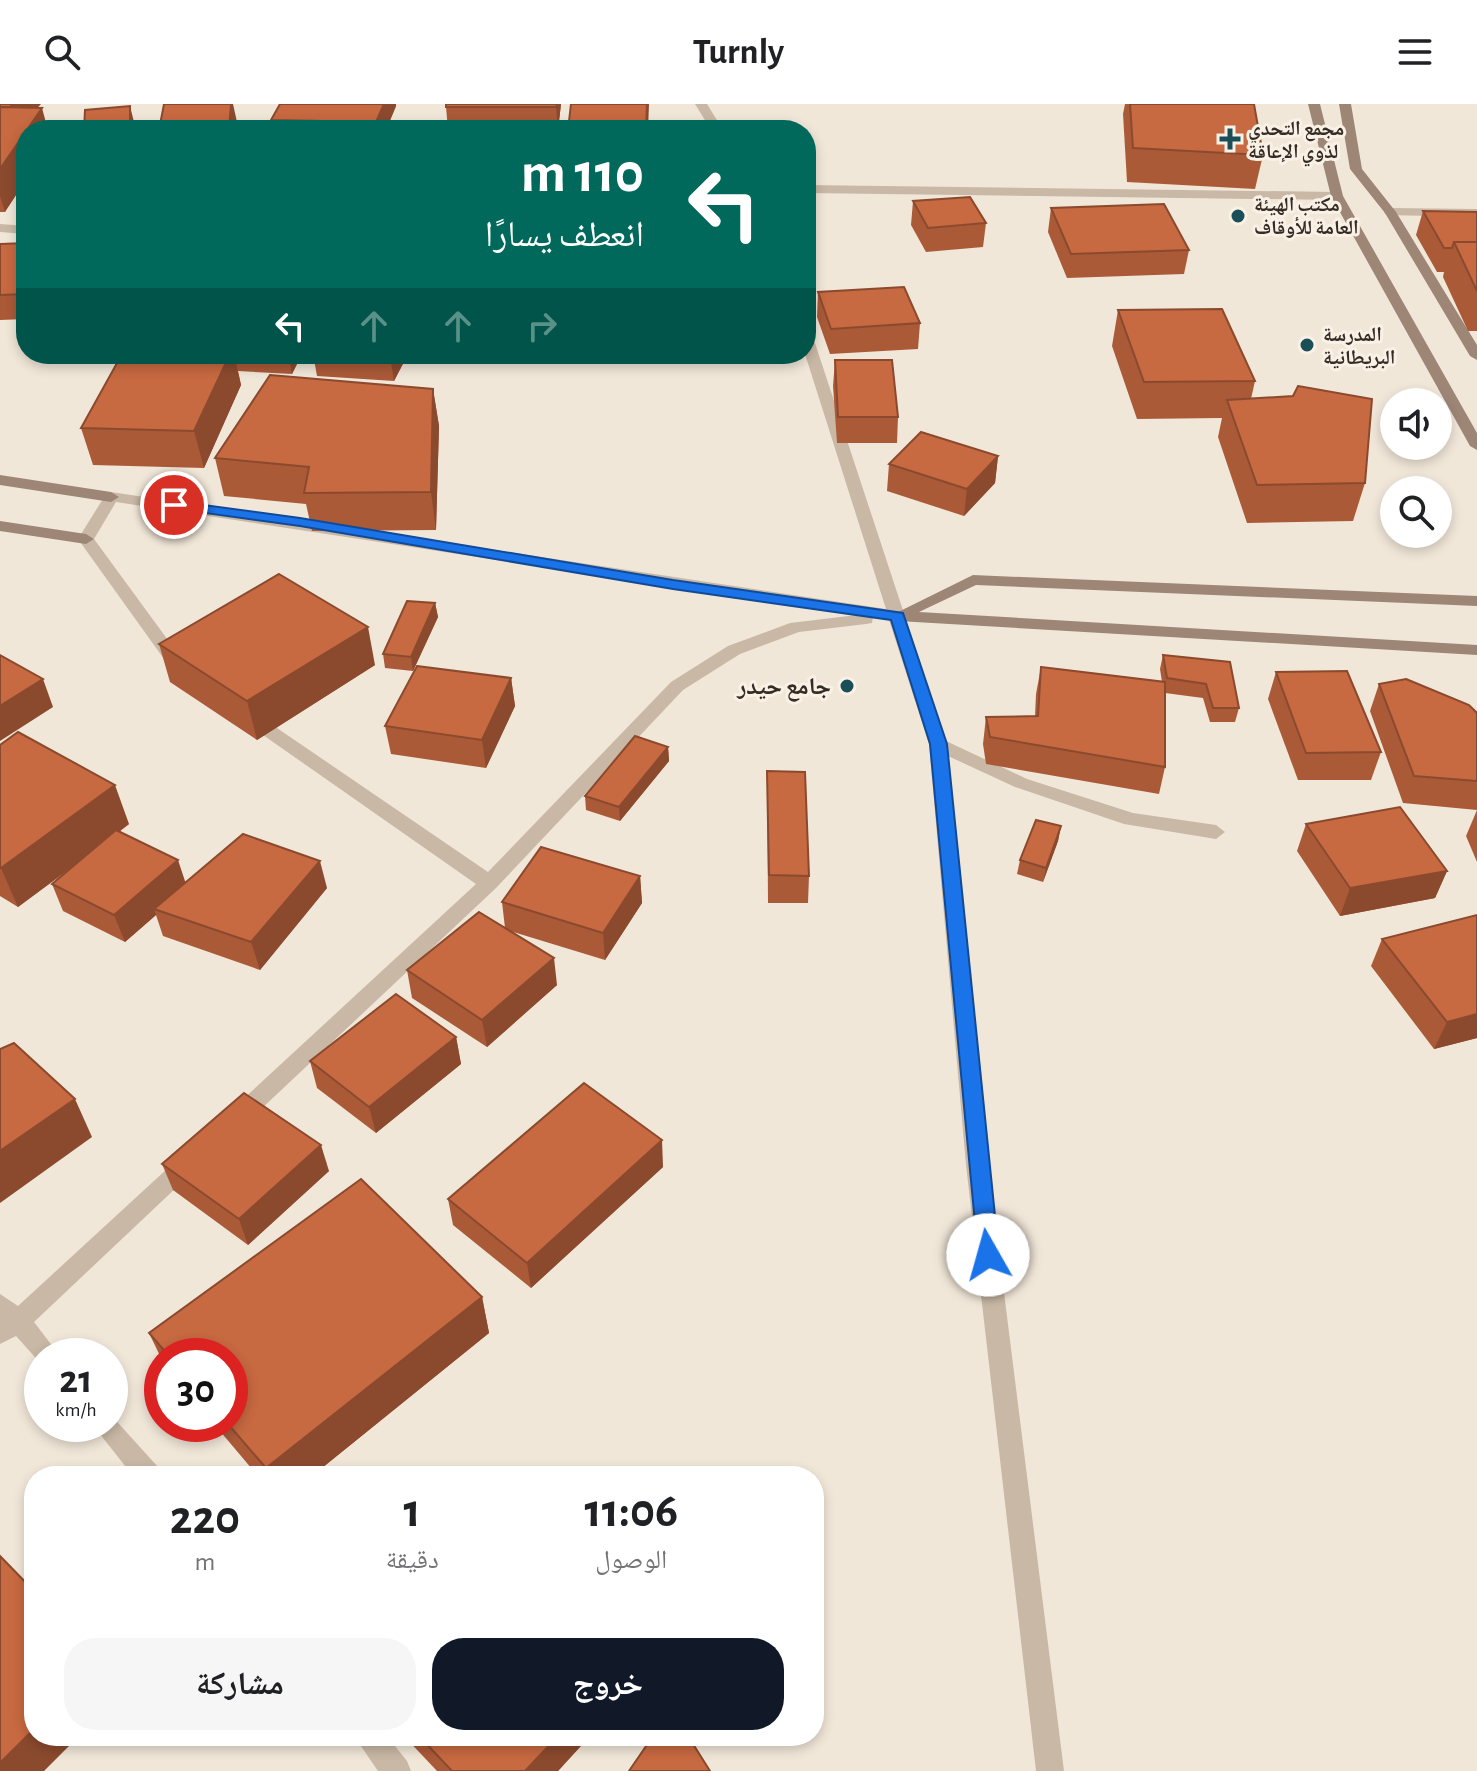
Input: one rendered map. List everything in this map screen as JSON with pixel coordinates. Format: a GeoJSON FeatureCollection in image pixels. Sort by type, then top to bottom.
{"type":"FeatureCollection","features":[{"type":"Feature","properties":{"kind":"street"},"geometry":{"type":"LineString","coordinates":[[1314,104],[1337,196],[1477,446]]}},
{"type":"Feature","properties":{"kind":"street"},"geometry":{"type":"LineString","coordinates":[[1345,104],[1356,169],[1390,212],[1477,356]]}},
{"type":"Feature","properties":{"kind":"street"},"geometry":{"type":"LineString","coordinates":[[816,189],[1337,196]]}},
{"type":"Feature","properties":{"kind":"street"},"geometry":{"type":"LineString","coordinates":[[1390,212],[1477,213]]}},
{"type":"Feature","properties":{"kind":"street"},"geometry":{"type":"LineString","coordinates":[[815,364],[938,744],[977,1165],[1050,1771]]}},
{"type":"Feature","properties":{"kind":"street"},"geometry":{"type":"LineString","coordinates":[[0,480],[300,522],[673,584],[898,616],[1477,650]]}},
{"type":"Feature","properties":{"kind":"street"},"geometry":{"type":"LineString","coordinates":[[86,539],[111,497]]}},
{"type":"Feature","properties":{"kind":"street"},"geometry":{"type":"LineString","coordinates":[[0,526],[86,539],[180,669],[193,678]]}},
{"type":"Feature","properties":{"kind":"street"},"geometry":{"type":"LineString","coordinates":[[225,1129],[489,883],[677,686],[734,650],[796,627],[898,616],[973,580],[1477,601]]}},
{"type":"Feature","properties":{"kind":"street"},"geometry":{"type":"LineString","coordinates":[[232,705],[489,883]]}},
{"type":"Feature","properties":{"kind":"street"},"geometry":{"type":"LineString","coordinates":[[938,744],[1021,783],[1131,819],[1216,832]]}},
{"type":"Feature","properties":{"kind":"street"},"geometry":{"type":"LineString","coordinates":[[28,1338],[6,1319],[202,1150]]}},
{"type":"Feature","properties":{"kind":"street"},"geometry":{"type":"LineString","coordinates":[[120,1442],[141,1466]]}},
{"type":"Feature","properties":{"kind":"street"},"geometry":{"type":"LineString","coordinates":[[376,1746],[397,1771]]}},
{"type":"Feature","properties":{"kind":"building"},"geometry":{"type":"Polygon","coordinates":[[[164,104],[231,104],[230,120],[161,120],[164,104]]]}},
{"type":"Feature","properties":{"kind":"building"},"geometry":{"type":"Polygon","coordinates":[[[280,104],[384,104],[377,120],[271,120],[280,104]]]}},
{"type":"Feature","properties":{"kind":"building"},"geometry":{"type":"Polygon","coordinates":[[[446,104],[557,104],[556,107],[446,107],[446,104]]]}},
{"type":"Feature","properties":{"kind":"building"},"geometry":{"type":"Polygon","coordinates":[[[571,104],[647,104],[646,120],[569,120],[571,104]]]}},
{"type":"Feature","properties":{"kind":"building"},"geometry":{"type":"Polygon","coordinates":[[[1130,104],[1254,104],[1263,155],[1133,148],[1130,104]]]}},
{"type":"Feature","properties":{"kind":"building"},"geometry":{"type":"Polygon","coordinates":[[[130,106],[130,120],[84,120],[85,110],[130,106]]]}},
{"type":"Feature","properties":{"kind":"building"},"geometry":{"type":"Polygon","coordinates":[[[0,108],[42,108],[34,120],[16,120],[16,146],[0,169],[0,108]]]}},
{"type":"Feature","properties":{"kind":"building"},"geometry":{"type":"Polygon","coordinates":[[[970,197],[986,223],[928,228],[913,201],[970,197]]]}},
{"type":"Feature","properties":{"kind":"building"},"geometry":{"type":"Polygon","coordinates":[[[1164,204],[1189,250],[1071,254],[1051,208],[1164,204]]]}},
{"type":"Feature","properties":{"kind":"building"},"geometry":{"type":"Polygon","coordinates":[[[1423,211],[1477,212],[1477,242],[1454,242],[1452,248],[1444,248],[1423,211]]]}},
{"type":"Feature","properties":{"kind":"building"},"geometry":{"type":"Polygon","coordinates":[[[1454,242],[1477,242],[1477,291],[1454,242]]]}},
{"type":"Feature","properties":{"kind":"building"},"geometry":{"type":"Polygon","coordinates":[[[16,243],[16,294],[0,295],[0,244],[16,243]]]}},
{"type":"Feature","properties":{"kind":"building"},"geometry":{"type":"Polygon","coordinates":[[[904,287],[920,323],[831,329],[818,292],[904,287]]]}},
{"type":"Feature","properties":{"kind":"building"},"geometry":{"type":"Polygon","coordinates":[[[1222,309],[1255,381],[1144,382],[1118,310],[1222,309]]]}},
{"type":"Feature","properties":{"kind":"building"},"geometry":{"type":"Polygon","coordinates":[[[835,360],[892,360],[898,417],[838,417],[835,360]]]}},
{"type":"Feature","properties":{"kind":"building"},"geometry":{"type":"Polygon","coordinates":[[[116,364],[225,364],[194,431],[81,428],[116,364]]]}},
{"type":"Feature","properties":{"kind":"building"},"geometry":{"type":"Polygon","coordinates":[[[270,375],[433,389],[431,492],[304,493],[309,467],[215,458],[270,375]]]}},
{"type":"Feature","properties":{"kind":"building"},"geometry":{"type":"Polygon","coordinates":[[[1298,386],[1372,399],[1365,483],[1257,485],[1227,400],[1293,396],[1298,386]]]}},
{"type":"Feature","properties":{"kind":"building"},"geometry":{"type":"Polygon","coordinates":[[[921,432],[998,456],[967,489],[889,464],[921,432]]]}},
{"type":"Feature","properties":{"kind":"building"},"geometry":{"type":"Polygon","coordinates":[[[279,574],[368,627],[247,701],[159,644],[279,574]]]}},
{"type":"Feature","properties":{"kind":"building"},"geometry":{"type":"Polygon","coordinates":[[[407,601],[435,603],[411,657],[383,654],[407,601]]]}},
{"type":"Feature","properties":{"kind":"building"},"geometry":{"type":"Polygon","coordinates":[[[0,655],[43,679],[0,706],[0,655]]]}},
{"type":"Feature","properties":{"kind":"building"},"geometry":{"type":"Polygon","coordinates":[[[1163,655],[1230,662],[1239,708],[1213,708],[1206,684],[1167,678],[1163,655]]]}},
{"type":"Feature","properties":{"kind":"building"},"geometry":{"type":"Polygon","coordinates":[[[417,666],[511,678],[482,740],[385,726],[417,666]]]}},
{"type":"Feature","properties":{"kind":"building"},"geometry":{"type":"Polygon","coordinates":[[[1041,667],[1165,682],[1165,767],[990,737],[986,717],[1038,716],[1041,667]]]}},
{"type":"Feature","properties":{"kind":"building"},"geometry":{"type":"Polygon","coordinates":[[[1347,671],[1381,752],[1306,753],[1276,672],[1347,671]]]}},
{"type":"Feature","properties":{"kind":"building"},"geometry":{"type":"Polygon","coordinates":[[[1406,679],[1469,705],[1477,713],[1477,781],[1414,776],[1379,684],[1406,679]]]}},
{"type":"Feature","properties":{"kind":"building"},"geometry":{"type":"Polygon","coordinates":[[[18,732],[115,785],[1,868],[0,745],[18,732]]]}},
{"type":"Feature","properties":{"kind":"building"},"geometry":{"type":"Polygon","coordinates":[[[635,736],[668,747],[619,807],[585,796],[635,736]]]}},
{"type":"Feature","properties":{"kind":"building"},"geometry":{"type":"Polygon","coordinates":[[[767,771],[805,772],[809,876],[769,875],[767,771]]]}},
{"type":"Feature","properties":{"kind":"building"},"geometry":{"type":"Polygon","coordinates":[[[1400,807],[1447,871],[1350,888],[1306,824],[1400,807]]]}},
{"type":"Feature","properties":{"kind":"building"},"geometry":{"type":"Polygon","coordinates":[[[1036,820],[1061,826],[1046,868],[1020,860],[1036,820]]]}},
{"type":"Feature","properties":{"kind":"building"},"geometry":{"type":"Polygon","coordinates":[[[116,830],[178,860],[114,915],[52,884],[116,830]]]}},
{"type":"Feature","properties":{"kind":"building"},"geometry":{"type":"Polygon","coordinates":[[[243,834],[320,861],[251,942],[154,909],[243,834]]]}},
{"type":"Feature","properties":{"kind":"building"},"geometry":{"type":"Polygon","coordinates":[[[541,847],[640,876],[603,933],[502,902],[541,847]]]}},
{"type":"Feature","properties":{"kind":"building"},"geometry":{"type":"Polygon","coordinates":[[[479,912],[554,958],[482,1020],[407,970],[479,912]]]}},
{"type":"Feature","properties":{"kind":"building"},"geometry":{"type":"Polygon","coordinates":[[[1477,915],[1477,1014],[1447,1022],[1382,939],[1477,915]]]}},
{"type":"Feature","properties":{"kind":"building"},"geometry":{"type":"Polygon","coordinates":[[[396,994],[456,1037],[369,1107],[310,1061],[396,994]]]}},
{"type":"Feature","properties":{"kind":"building"},"geometry":{"type":"Polygon","coordinates":[[[14,1043],[75,1099],[0,1151],[0,1049],[14,1043]]]}},
{"type":"Feature","properties":{"kind":"building"},"geometry":{"type":"Polygon","coordinates":[[[584,1083],[662,1140],[527,1263],[448,1199],[584,1083]]]}},
{"type":"Feature","properties":{"kind":"building"},"geometry":{"type":"Polygon","coordinates":[[[244,1093],[321,1145],[239,1219],[162,1164],[244,1093]]]}},
{"type":"Feature","properties":{"kind":"building"},"geometry":{"type":"Polygon","coordinates":[[[361,1179],[482,1297],[269,1466],[264,1466],[244,1442],[248,1442],[248,1338],[153,1338],[149,1333],[361,1179]]]}},
{"type":"Feature","properties":{"kind":"building"},"geometry":{"type":"Polygon","coordinates":[[[0,1556],[24,1581],[24,1739],[0,1763],[0,1556]]]}},
{"type":"Feature","properties":{"kind":"building"},"geometry":{"type":"Polygon","coordinates":[[[428,1746],[549,1746],[525,1771],[452,1771],[428,1746]]]}},
{"type":"Feature","properties":{"kind":"building"},"geometry":{"type":"Polygon","coordinates":[[[646,1746],[694,1746],[710,1771],[629,1771],[646,1746]]]}},
{"type":"Feature","properties":{"kind":"place","name":"مجمع التحدي لذوي الإعاقة"},"geometry":{"type":"Point","coordinates":[1230,139]}},
{"type":"Feature","properties":{"kind":"place","name":"مكتب الهيئة العامة للأوقاف"},"geometry":{"type":"Point","coordinates":[1238,216]}},
{"type":"Feature","properties":{"kind":"place","name":"المدرسة البريطانية"},"geometry":{"type":"Point","coordinates":[1307,345]}},
{"type":"Feature","properties":{"kind":"place","name":"جامع حيدر"},"geometry":{"type":"Point","coordinates":[847,686]}},
{"type":"Feature","properties":{"kind":"route"},"geometry":{"type":"LineString","coordinates":[[174,505],[300,522],[673,584],[898,616],[938,744],[988,1255]]}}]}
